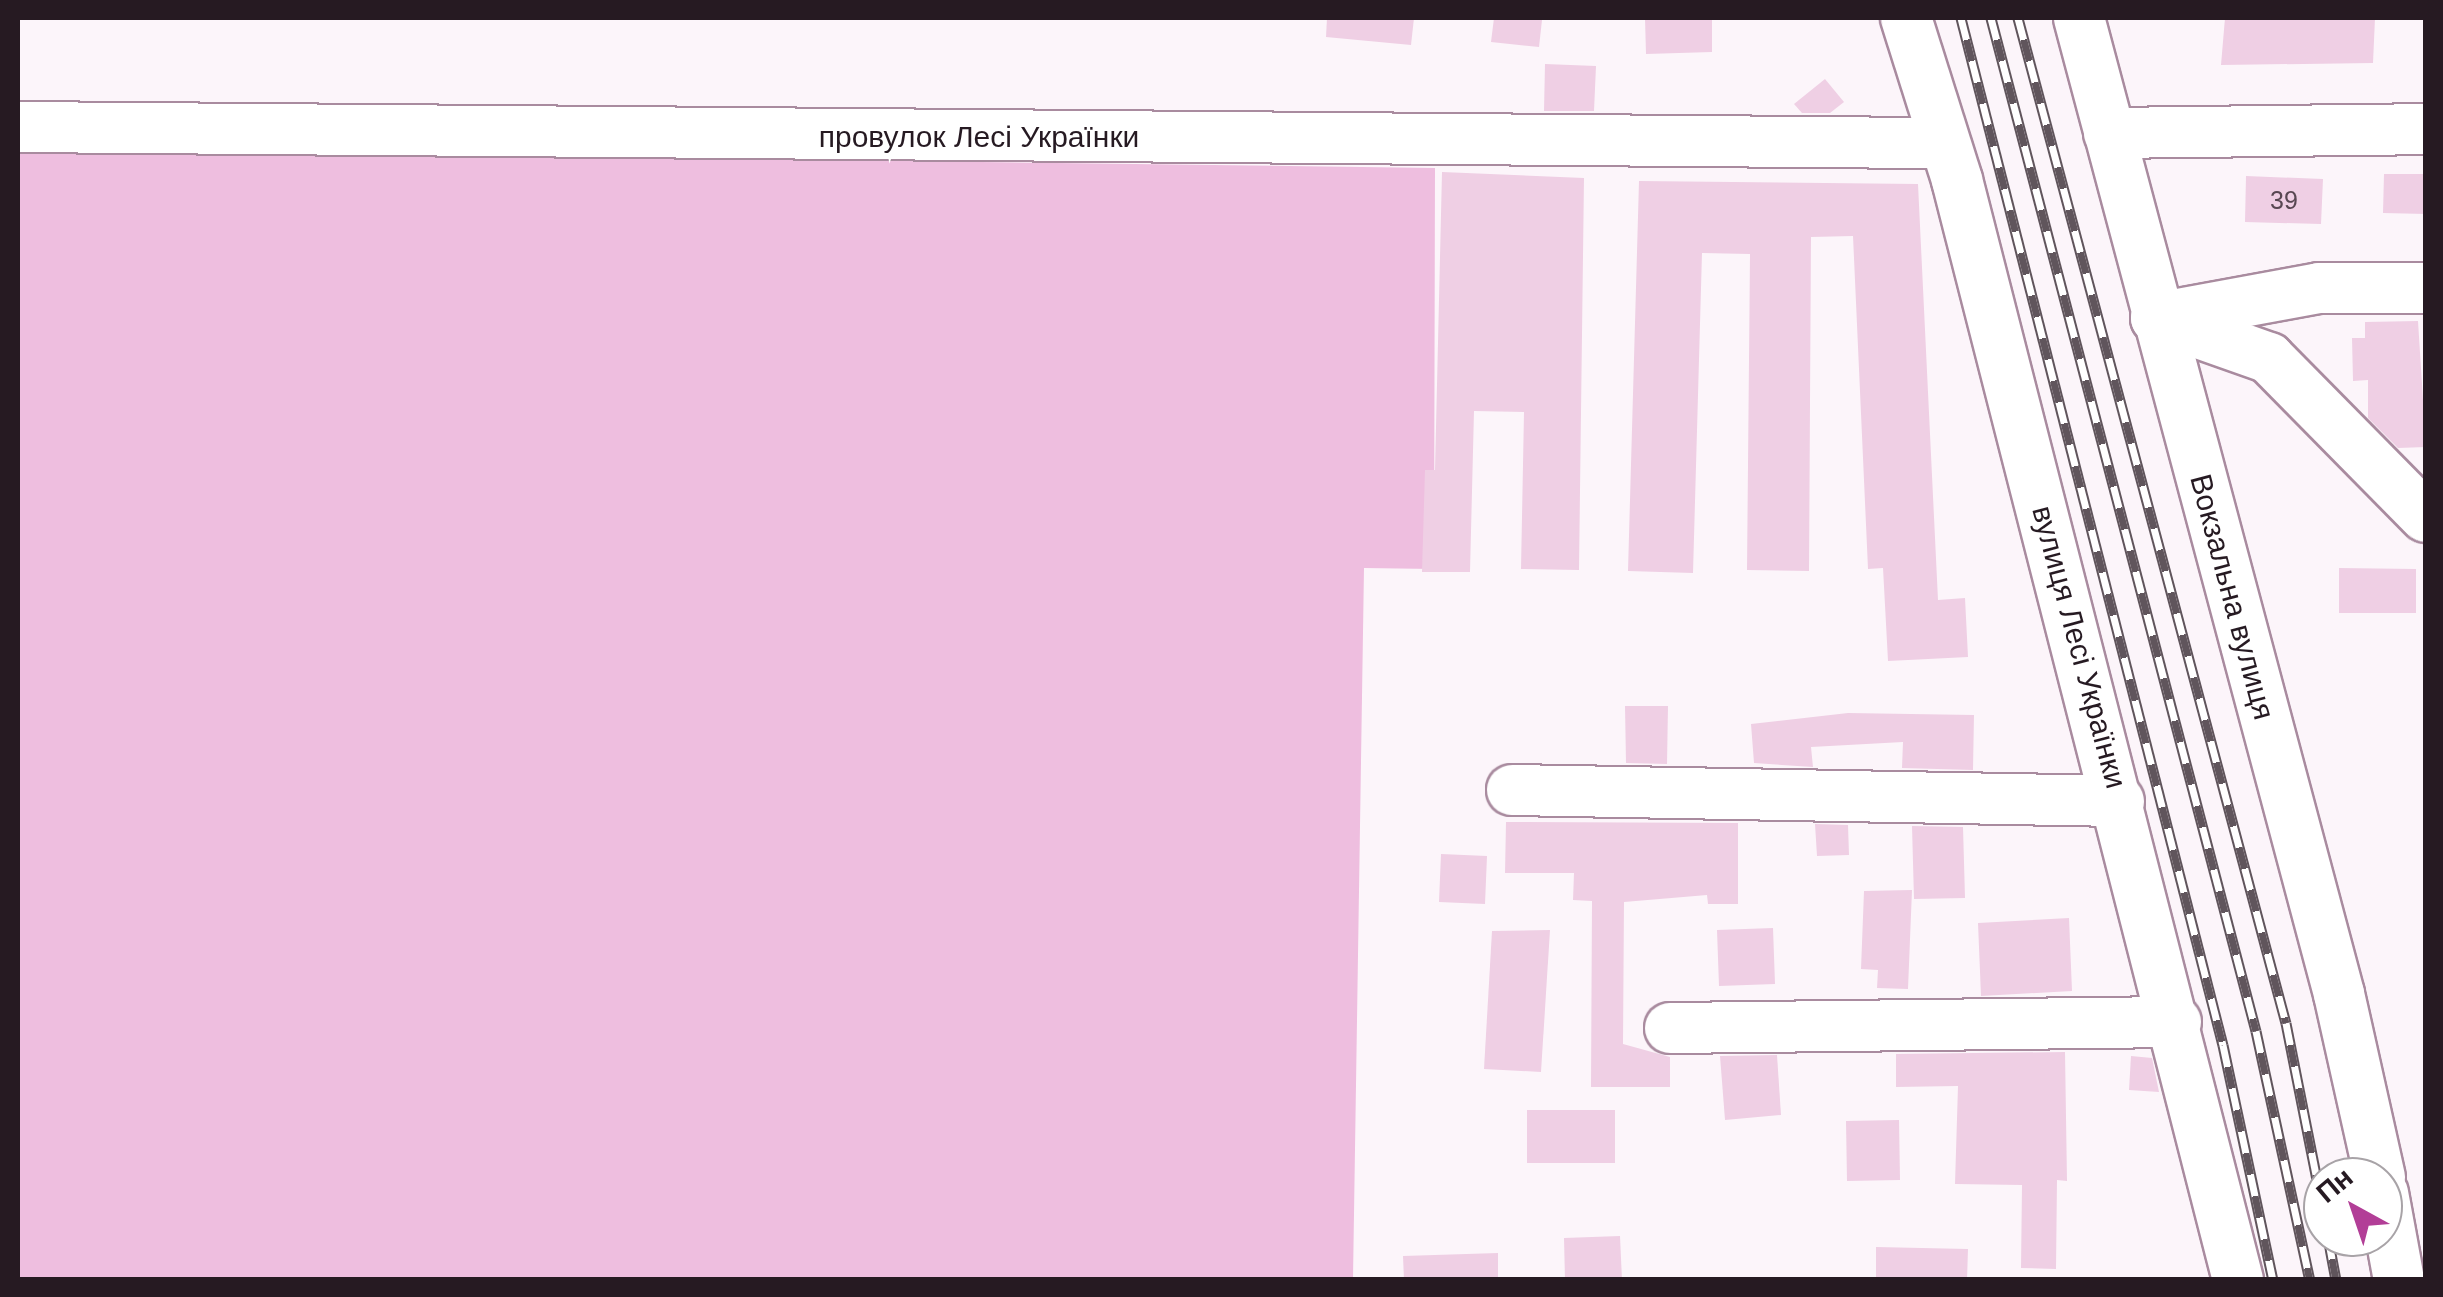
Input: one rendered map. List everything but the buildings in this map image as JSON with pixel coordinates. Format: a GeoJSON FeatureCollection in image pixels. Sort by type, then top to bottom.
{"type":"FeatureCollection","features":[{"type":"Feature","properties":{"kind":"street","name":"вулиця Лесі Українки"},"geometry":{"type":"LineString","coordinates":[[1906,18],[2119,801],[2238,1280]]}},
{"type":"Feature","properties":{"kind":"street","name":"Вокзальна вулиця"},"geometry":{"type":"LineString","coordinates":[[2079,18],[2156,318],[2340,994],[2376,1157]]}},
{"type":"Feature","properties":{"kind":"street","name":"провулок Лесі Українки"},"geometry":{"type":"LineString","coordinates":[[18,127],[1941,144]]}},
{"type":"Feature","properties":{"kind":"street"},"geometry":{"type":"LineString","coordinates":[[2109,133],[2426,128]]}},
{"type":"Feature","properties":{"kind":"street"},"geometry":{"type":"LineString","coordinates":[[2156,318],[2319,288],[2426,288]]}},
{"type":"Feature","properties":{"kind":"street"},"geometry":{"type":"LineString","coordinates":[[2156,318],[2269,358],[2426,517]]}},
{"type":"Feature","properties":{"kind":"street"},"geometry":{"type":"LineString","coordinates":[[1512,790],[2119,801]]}},
{"type":"Feature","properties":{"kind":"street"},"geometry":{"type":"LineString","coordinates":[[1670,1028],[2176,1022]]}},
{"type":"Feature","properties":{"kind":"shaded area"},"geometry":{"type":"Polygon","coordinates":[[[18,149],[1435,168],[1434,569],[1364,568],[1353,1279],[18,1279],[18,149]]]}},
{"type":"Feature","properties":{"kind":"railway"},"geometry":{"type":"LineString","coordinates":[[1961,18],[2223,1045],[2273,1280]]}},
{"type":"Feature","properties":{"kind":"railway"},"geometry":{"type":"LineString","coordinates":[[1991,18],[2256,1031],[2310,1280]]}},
{"type":"Feature","properties":{"kind":"railway"},"geometry":{"type":"LineString","coordinates":[[2018,18],[2286,1023],[2313,1157]]}},
{"type":"Feature","properties":{"kind":"railway"},"geometry":{"type":"LineString","coordinates":[[2332,1257],[2336,1280]]}}]}
